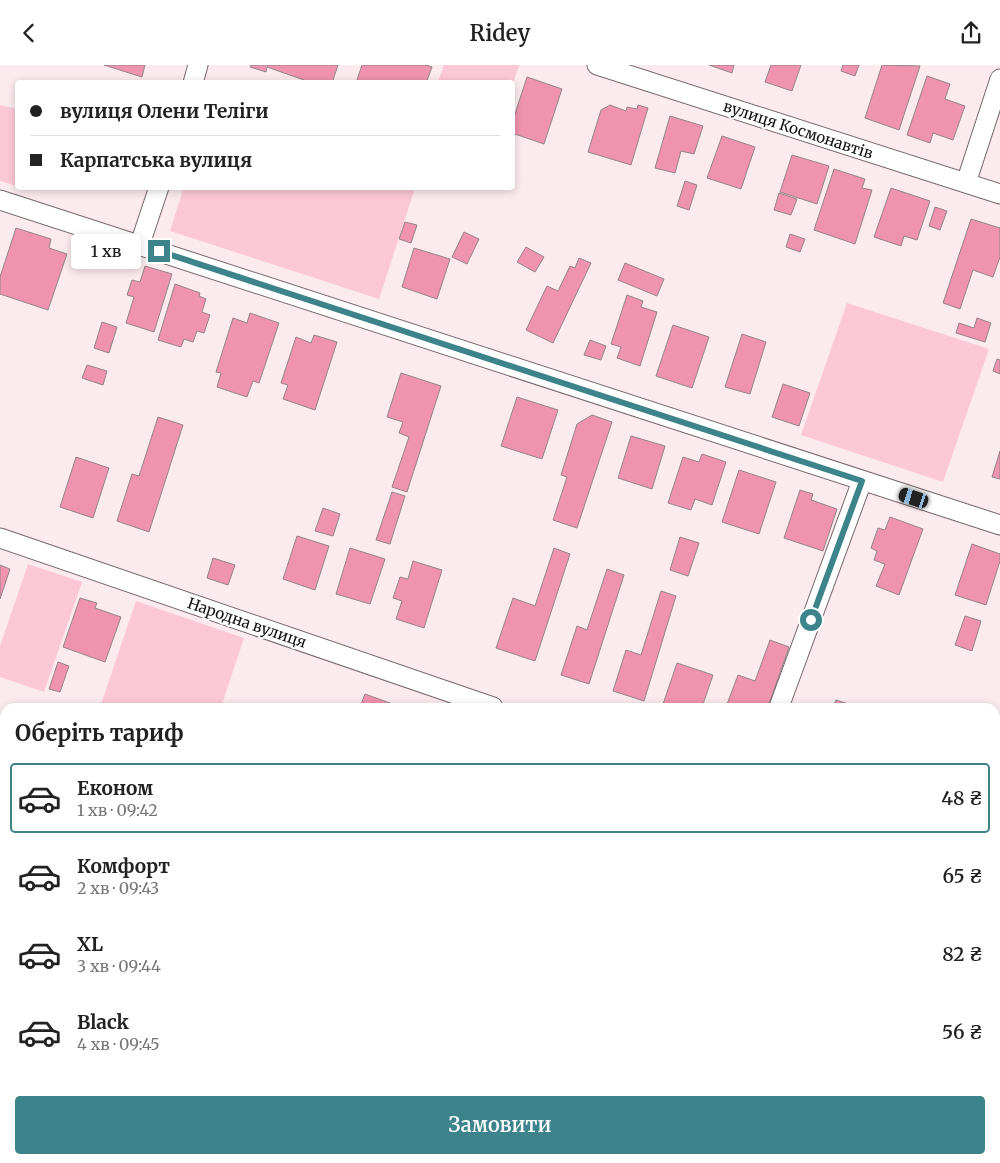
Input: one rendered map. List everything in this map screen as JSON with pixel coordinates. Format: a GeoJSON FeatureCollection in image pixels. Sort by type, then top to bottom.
{"type":"FeatureCollection","features":[{"type":"Feature","properties":{"kind":"street"},"geometry":{"type":"LineString","coordinates":[[194,80],[198,65]]}},
{"type":"Feature","properties":{"kind":"street","name":"вулиця Космонавтів"},"geometry":{"type":"LineString","coordinates":[[597,65],[1000,194]]}},
{"type":"Feature","properties":{"kind":"street"},"geometry":{"type":"LineString","coordinates":[[966,183],[1000,79]]}},
{"type":"Feature","properties":{"kind":"street"},"geometry":{"type":"LineString","coordinates":[[140,245],[158,190]]}},
{"type":"Feature","properties":{"kind":"street"},"geometry":{"type":"LineString","coordinates":[[0,199],[1000,525]]}},
{"type":"Feature","properties":{"kind":"street"},"geometry":{"type":"LineString","coordinates":[[780,703],[862,481]]}},
{"type":"Feature","properties":{"kind":"street","name":"Народна вулиця"},"geometry":{"type":"LineString","coordinates":[[0,538],[481,703]]}},
{"type":"Feature","properties":{"kind":"shaded area"},"geometry":{"type":"Polygon","coordinates":[[[444,65],[519,65],[514,80],[439,80],[444,65]]]}},
{"type":"Feature","properties":{"kind":"shaded area"},"geometry":{"type":"Polygon","coordinates":[[[0,105],[15,109],[15,185],[0,181],[0,105]]]}},
{"type":"Feature","properties":{"kind":"shaded area"},"geometry":{"type":"Polygon","coordinates":[[[183,190],[414,190],[379,299],[170,231],[183,190]]]}},
{"type":"Feature","properties":{"kind":"shaded area"},"geometry":{"type":"Polygon","coordinates":[[[847,303],[989,349],[943,482],[801,435],[847,303]]]}},
{"type":"Feature","properties":{"kind":"shaded area"},"geometry":{"type":"Polygon","coordinates":[[[28,564],[82,582],[44,692],[0,677],[0,646],[28,564]]]}},
{"type":"Feature","properties":{"kind":"shaded area"},"geometry":{"type":"Polygon","coordinates":[[[136,601],[244,638],[222,703],[101,703],[136,601]]]}},
{"type":"Feature","properties":{"kind":"building"},"geometry":{"type":"Polygon","coordinates":[[[104,65],[145,65],[142,77],[104,65]]]}},
{"type":"Feature","properties":{"kind":"building"},"geometry":{"type":"Polygon","coordinates":[[[251,65],[338,65],[333,80],[304,80],[267,67],[266,72],[250,67],[251,65]]]}},
{"type":"Feature","properties":{"kind":"building"},"geometry":{"type":"Polygon","coordinates":[[[362,65],[426,65],[432,67],[427,80],[357,80],[362,65]]]}},
{"type":"Feature","properties":{"kind":"building"},"geometry":{"type":"Polygon","coordinates":[[[709,65],[734,65],[732,73],[709,65]]]}},
{"type":"Feature","properties":{"kind":"building"},"geometry":{"type":"Polygon","coordinates":[[[771,65],[801,65],[792,91],[765,82],[771,65]]]}},
{"type":"Feature","properties":{"kind":"building"},"geometry":{"type":"Polygon","coordinates":[[[843,65],[859,65],[855,76],[841,71],[843,65]]]}},
{"type":"Feature","properties":{"kind":"building"},"geometry":{"type":"Polygon","coordinates":[[[882,65],[920,66],[899,130],[865,118],[882,65]]]}},
{"type":"Feature","properties":{"kind":"building"},"geometry":{"type":"Polygon","coordinates":[[[927,76],[950,84],[945,99],[965,106],[953,140],[933,133],[930,143],[907,135],[927,76]]]}},
{"type":"Feature","properties":{"kind":"building"},"geometry":{"type":"Polygon","coordinates":[[[527,77],[562,89],[544,144],[515,134],[515,114],[527,77]]]}},
{"type":"Feature","properties":{"kind":"building"},"geometry":{"type":"Polygon","coordinates":[[[610,105],[626,111],[627,107],[637,109],[638,105],[648,108],[631,165],[588,152],[601,110],[610,105]]]}},
{"type":"Feature","properties":{"kind":"building"},"geometry":{"type":"Polygon","coordinates":[[[670,116],[703,126],[694,154],[681,151],[675,173],[655,168],[670,116]]]}},
{"type":"Feature","properties":{"kind":"building"},"geometry":{"type":"Polygon","coordinates":[[[722,136],[755,147],[741,189],[707,178],[722,136]]]}},
{"type":"Feature","properties":{"kind":"building"},"geometry":{"type":"Polygon","coordinates":[[[792,155],[829,166],[817,204],[780,192],[792,155]]]}},
{"type":"Feature","properties":{"kind":"building"},"geometry":{"type":"Polygon","coordinates":[[[834,169],[865,179],[862,188],[872,190],[855,244],[814,230],[834,169]]]}},
{"type":"Feature","properties":{"kind":"building"},"geometry":{"type":"Polygon","coordinates":[[[685,181],[697,185],[689,210],[677,206],[685,181]]]}},
{"type":"Feature","properties":{"kind":"building"},"geometry":{"type":"Polygon","coordinates":[[[891,188],[930,201],[917,240],[904,236],[901,246],[874,237],[891,188]]]}},
{"type":"Feature","properties":{"kind":"building"},"geometry":{"type":"Polygon","coordinates":[[[779,193],[797,199],[791,215],[774,210],[779,193]]]}},
{"type":"Feature","properties":{"kind":"building"},"geometry":{"type":"Polygon","coordinates":[[[935,207],[947,211],[940,230],[929,226],[935,207]]]}},
{"type":"Feature","properties":{"kind":"building"},"geometry":{"type":"Polygon","coordinates":[[[971,219],[1000,228],[1000,257],[993,277],[973,270],[960,309],[943,303],[971,219]]]}},
{"type":"Feature","properties":{"kind":"building"},"geometry":{"type":"Polygon","coordinates":[[[405,222],[417,225],[411,243],[399,239],[405,222]]]}},
{"type":"Feature","properties":{"kind":"building"},"geometry":{"type":"Polygon","coordinates":[[[16,228],[51,239],[49,248],[67,254],[48,310],[0,294],[0,277],[16,228]]]}},
{"type":"Feature","properties":{"kind":"building"},"geometry":{"type":"Polygon","coordinates":[[[464,232],[479,239],[467,264],[452,257],[464,232]]]}},
{"type":"Feature","properties":{"kind":"building"},"geometry":{"type":"Polygon","coordinates":[[[790,234],[805,239],[800,252],[786,247],[790,234]]]}},
{"type":"Feature","properties":{"kind":"building"},"geometry":{"type":"Polygon","coordinates":[[[526,247],[544,257],[535,272],[517,262],[526,247]]]}},
{"type":"Feature","properties":{"kind":"building"},"geometry":{"type":"Polygon","coordinates":[[[414,248],[450,259],[437,299],[402,287],[414,248]]]}},
{"type":"Feature","properties":{"kind":"building"},"geometry":{"type":"Polygon","coordinates":[[[579,258],[591,263],[553,343],[526,330],[547,286],[558,291],[570,266],[575,268],[579,258]]]}},
{"type":"Feature","properties":{"kind":"building"},"geometry":{"type":"Polygon","coordinates":[[[625,263],[664,279],[657,296],[618,280],[625,263]]]}},
{"type":"Feature","properties":{"kind":"building"},"geometry":{"type":"Polygon","coordinates":[[[145,266],[172,274],[154,332],[126,323],[134,297],[127,295],[132,280],[140,282],[145,266]]]}},
{"type":"Feature","properties":{"kind":"building"},"geometry":{"type":"Polygon","coordinates":[[[175,284],[200,293],[199,296],[206,299],[202,312],[210,315],[204,333],[197,331],[193,342],[184,339],[181,347],[158,340],[175,284]]]}},
{"type":"Feature","properties":{"kind":"building"},"geometry":{"type":"Polygon","coordinates":[[[627,295],[643,301],[641,307],[657,312],[640,366],[617,358],[621,347],[611,344],[627,295]]]}},
{"type":"Feature","properties":{"kind":"building"},"geometry":{"type":"Polygon","coordinates":[[[250,313],[279,323],[259,383],[253,381],[247,397],[217,387],[221,373],[216,372],[233,318],[247,323],[250,313]]]}},
{"type":"Feature","properties":{"kind":"building"},"geometry":{"type":"Polygon","coordinates":[[[977,318],[991,323],[985,342],[956,333],[959,323],[974,328],[977,318]]]}},
{"type":"Feature","properties":{"kind":"building"},"geometry":{"type":"Polygon","coordinates":[[[102,322],[117,327],[109,353],[94,348],[102,322]]]}},
{"type":"Feature","properties":{"kind":"building"},"geometry":{"type":"Polygon","coordinates":[[[673,325],[709,337],[692,388],[656,376],[673,325]]]}},
{"type":"Feature","properties":{"kind":"building"},"geometry":{"type":"Polygon","coordinates":[[[742,334],[766,342],[750,394],[725,387],[742,334]]]}},
{"type":"Feature","properties":{"kind":"building"},"geometry":{"type":"Polygon","coordinates":[[[314,335],[337,342],[315,410],[283,399],[288,385],[281,383],[296,337],[311,343],[314,335]]]}},
{"type":"Feature","properties":{"kind":"building"},"geometry":{"type":"Polygon","coordinates":[[[590,340],[606,346],[601,360],[584,355],[590,340]]]}},
{"type":"Feature","properties":{"kind":"building"},"geometry":{"type":"Polygon","coordinates":[[[997,359],[1000,360],[1000,374],[993,371],[997,359]]]}},
{"type":"Feature","properties":{"kind":"building"},"geometry":{"type":"Polygon","coordinates":[[[87,365],[107,371],[103,385],[82,378],[87,365]]]}},
{"type":"Feature","properties":{"kind":"building"},"geometry":{"type":"Polygon","coordinates":[[[401,373],[441,386],[407,492],[392,487],[409,437],[399,433],[403,422],[387,417],[401,373]]]}},
{"type":"Feature","properties":{"kind":"building"},"geometry":{"type":"Polygon","coordinates":[[[783,384],[810,393],[799,426],[772,417],[783,384]]]}},
{"type":"Feature","properties":{"kind":"building"},"geometry":{"type":"Polygon","coordinates":[[[517,397],[558,410],[542,459],[501,446],[517,397]]]}},
{"type":"Feature","properties":{"kind":"building"},"geometry":{"type":"Polygon","coordinates":[[[592,415],[612,422],[577,528],[553,520],[567,477],[561,475],[577,424],[592,415]]]}},
{"type":"Feature","properties":{"kind":"building"},"geometry":{"type":"Polygon","coordinates":[[[158,417],[183,425],[149,532],[117,521],[132,474],[139,476],[158,417]]]}},
{"type":"Feature","properties":{"kind":"building"},"geometry":{"type":"Polygon","coordinates":[[[631,436],[665,446],[652,489],[618,478],[631,436]]]}},
{"type":"Feature","properties":{"kind":"building"},"geometry":{"type":"Polygon","coordinates":[[[1000,451],[1000,479],[992,477],[1000,451]]]}},
{"type":"Feature","properties":{"kind":"building"},"geometry":{"type":"Polygon","coordinates":[[[702,454],[726,462],[712,505],[695,499],[691,510],[668,503],[683,457],[699,462],[702,454]]]}},
{"type":"Feature","properties":{"kind":"building"},"geometry":{"type":"Polygon","coordinates":[[[76,457],[109,468],[93,518],[60,507],[76,457]]]}},
{"type":"Feature","properties":{"kind":"building"},"geometry":{"type":"Polygon","coordinates":[[[739,470],[776,482],[759,534],[722,522],[739,470]]]}},
{"type":"Feature","properties":{"kind":"building"},"geometry":{"type":"Polygon","coordinates":[[[800,490],[813,494],[811,500],[837,509],[823,551],[784,538],[800,490]]]}},
{"type":"Feature","properties":{"kind":"building"},"geometry":{"type":"Polygon","coordinates":[[[392,492],[405,496],[390,544],[376,540],[392,492]]]}},
{"type":"Feature","properties":{"kind":"building"},"geometry":{"type":"Polygon","coordinates":[[[323,508],[340,514],[333,536],[315,531],[323,508]]]}},
{"type":"Feature","properties":{"kind":"building"},"geometry":{"type":"Polygon","coordinates":[[[890,517],[923,529],[899,595],[876,586],[885,564],[874,560],[877,551],[871,548],[878,528],[885,530],[890,517]]]}},
{"type":"Feature","properties":{"kind":"building"},"geometry":{"type":"Polygon","coordinates":[[[297,536],[329,546],[315,590],[283,579],[297,536]]]}},
{"type":"Feature","properties":{"kind":"building"},"geometry":{"type":"Polygon","coordinates":[[[680,537],[699,543],[688,576],[670,570],[680,537]]]}},
{"type":"Feature","properties":{"kind":"building"},"geometry":{"type":"Polygon","coordinates":[[[972,544],[1000,554],[1000,561],[986,605],[955,595],[972,544]]]}},
{"type":"Feature","properties":{"kind":"building"},"geometry":{"type":"Polygon","coordinates":[[[350,548],[385,559],[370,604],[336,594],[350,548]]]}},
{"type":"Feature","properties":{"kind":"building"},"geometry":{"type":"Polygon","coordinates":[[[554,548],[570,554],[535,661],[496,648],[513,598],[535,606],[554,548]]]}},
{"type":"Feature","properties":{"kind":"building"},"geometry":{"type":"Polygon","coordinates":[[[213,558],[235,565],[228,585],[207,578],[213,558]]]}},
{"type":"Feature","properties":{"kind":"building"},"geometry":{"type":"Polygon","coordinates":[[[413,561],[442,570],[424,628],[396,619],[402,601],[393,598],[400,577],[408,579],[413,561]]]}},
{"type":"Feature","properties":{"kind":"building"},"geometry":{"type":"Polygon","coordinates":[[[0,565],[10,569],[0,599],[0,565]]]}},
{"type":"Feature","properties":{"kind":"building"},"geometry":{"type":"Polygon","coordinates":[[[607,569],[624,575],[589,684],[561,675],[577,626],[587,630],[607,569]]]}},
{"type":"Feature","properties":{"kind":"building"},"geometry":{"type":"Polygon","coordinates":[[[661,591],[676,596],[644,701],[613,691],[626,650],[641,655],[661,591]]]}},
{"type":"Feature","properties":{"kind":"building"},"geometry":{"type":"Polygon","coordinates":[[[80,598],[97,603],[95,608],[121,617],[105,662],[63,647],[80,598]]]}},
{"type":"Feature","properties":{"kind":"building"},"geometry":{"type":"Polygon","coordinates":[[[965,616],[981,621],[972,651],[955,645],[965,616]]]}},
{"type":"Feature","properties":{"kind":"building"},"geometry":{"type":"Polygon","coordinates":[[[770,640],[789,647],[769,703],[728,703],[738,675],[755,681],[770,640]]]}},
{"type":"Feature","properties":{"kind":"building"},"geometry":{"type":"Polygon","coordinates":[[[58,662],[69,666],[60,692],[49,689],[58,662]]]}},
{"type":"Feature","properties":{"kind":"building"},"geometry":{"type":"Polygon","coordinates":[[[677,663],[713,675],[703,703],[663,703],[677,663]]]}},
{"type":"Feature","properties":{"kind":"building"},"geometry":{"type":"Polygon","coordinates":[[[365,694],[390,703],[362,703],[365,694]]]}},
{"type":"Feature","properties":{"kind":"building"},"geometry":{"type":"Polygon","coordinates":[[[836,700],[845,703],[835,703],[836,700]]]}},
{"type":"Feature","properties":{"kind":"route"},"geometry":{"type":"LineString","coordinates":[[159,251],[862,481],[811,620]]}}]}
